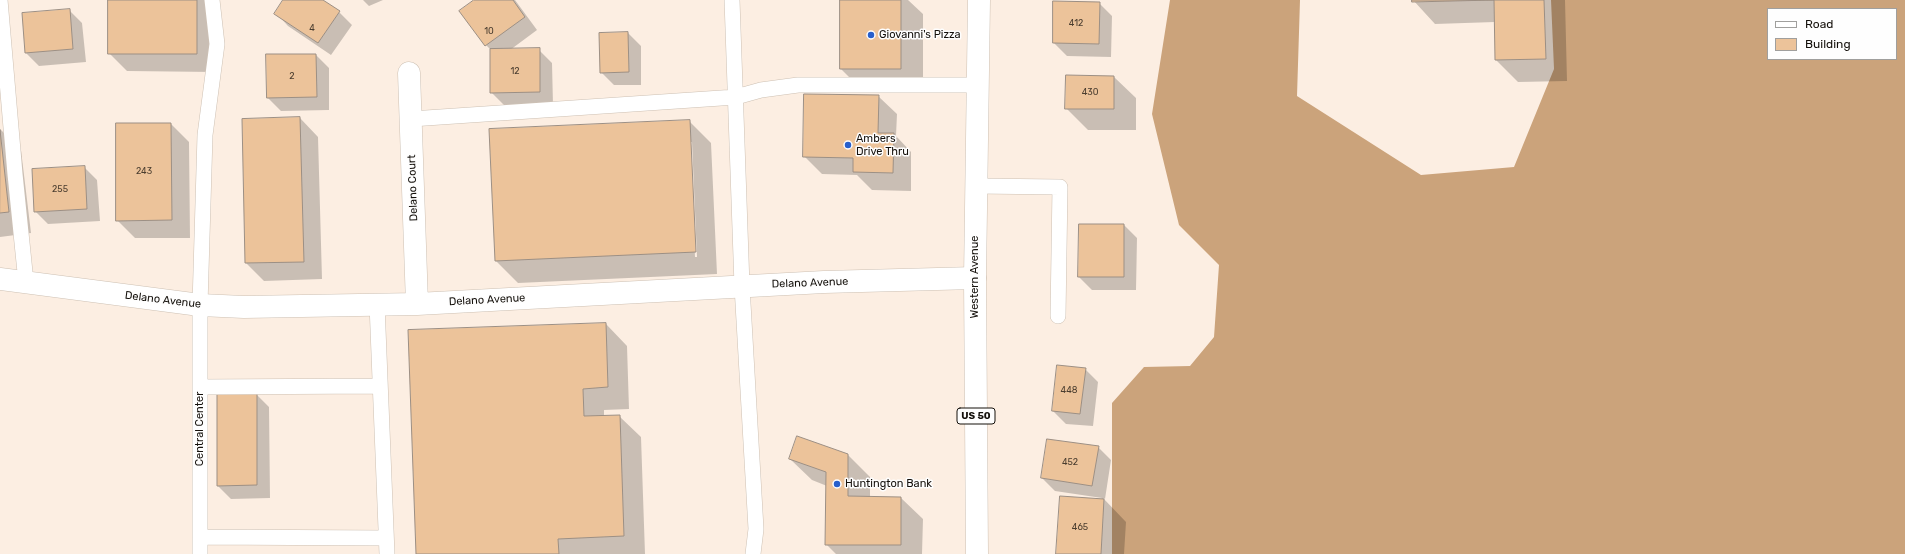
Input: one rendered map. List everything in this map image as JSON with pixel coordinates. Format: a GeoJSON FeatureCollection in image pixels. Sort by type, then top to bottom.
{"type":"FeatureCollection","features":[{"type":"Feature","properties":{"kind":"street","name":"Western Avenue"},"geometry":{"type":"LineString","coordinates":[[977,554],[975,278],[979,0]]}},
{"type":"Feature","properties":{"kind":"street","name":"Delano Court"},"geometry":{"type":"LineString","coordinates":[[409,73],[417,304]]}},
{"type":"Feature","properties":{"kind":"street","name":"Delano Avenue"},"geometry":{"type":"LineString","coordinates":[[0,279],[200,305],[244,307],[417,304],[742,286],[975,278]]}},
{"type":"Feature","properties":{"kind":"lane"},"geometry":{"type":"LineString","coordinates":[[0,0],[26,282]]}},
{"type":"Feature","properties":{"kind":"lane","name":"Central Center"},"geometry":{"type":"LineString","coordinates":[[200,554],[200,305],[205,135],[217,44],[212,0]]}},
{"type":"Feature","properties":{"kind":"lane"},"geometry":{"type":"LineString","coordinates":[[732,0],[742,286],[756,529],[753,554]]}},
{"type":"Feature","properties":{"kind":"lane"},"geometry":{"type":"LineString","coordinates":[[410,119],[736,98],[762,90],[798,85],[978,85]]}},
{"type":"Feature","properties":{"kind":"lane"},"geometry":{"type":"LineString","coordinates":[[976,186],[1060,187],[1058,316]]}},
{"type":"Feature","properties":{"kind":"lane"},"geometry":{"type":"LineString","coordinates":[[377,304],[387,554]]}},
{"type":"Feature","properties":{"kind":"lane"},"geometry":{"type":"LineString","coordinates":[[200,387],[380,386]]}},
{"type":"Feature","properties":{"kind":"lane"},"geometry":{"type":"LineString","coordinates":[[200,537],[386,538]]}},
{"type":"Feature","properties":{"kind":"shaded area"},"geometry":{"type":"Polygon","coordinates":[[[1170,0],[1300,0],[1297,96],[1421,175],[1514,167],[1554,69],[1551,0],[1905,0],[1905,554],[1112,554],[1112,403],[1144,367],[1190,366],[1214,337],[1219,265],[1179,225],[1152,114],[1170,0]]]}},
{"type":"Feature","properties":{"kind":"building"},"geometry":{"type":"Polygon","coordinates":[[[108,0],[197,0],[197,54],[108,54],[108,0]]]}},
{"type":"Feature","properties":{"kind":"building"},"geometry":{"type":"Polygon","coordinates":[[[283,0],[323,0],[340,11],[318,43],[274,14],[283,0]]]}},
{"type":"Feature","properties":{"kind":"building"},"geometry":{"type":"Polygon","coordinates":[[[474,0],[513,0],[525,17],[485,46],[459,11],[474,0]]]}},
{"type":"Feature","properties":{"kind":"building","name":"Giovanni's Pizza"},"geometry":{"type":"Polygon","coordinates":[[[840,0],[901,0],[901,69],[840,69],[840,0]]]}},
{"type":"Feature","properties":{"kind":"building"},"geometry":{"type":"Polygon","coordinates":[[[1412,0],[1494,0],[1412,2],[1412,0]]]}},
{"type":"Feature","properties":{"kind":"building"},"geometry":{"type":"Polygon","coordinates":[[[1494,0],[1544,0],[1546,59],[1495,60],[1494,0]]]}},
{"type":"Feature","properties":{"kind":"building"},"geometry":{"type":"Polygon","coordinates":[[[1053,1],[1100,2],[1099,44],[1053,43],[1053,1]]]}},
{"type":"Feature","properties":{"kind":"building"},"geometry":{"type":"Polygon","coordinates":[[[70,9],[73,49],[25,53],[22,13],[70,9]]]}},
{"type":"Feature","properties":{"kind":"building"},"geometry":{"type":"Polygon","coordinates":[[[628,32],[629,72],[600,73],[599,33],[628,32]]]}},
{"type":"Feature","properties":{"kind":"building"},"geometry":{"type":"Polygon","coordinates":[[[540,48],[540,92],[490,93],[490,49],[540,48]]]}},
{"type":"Feature","properties":{"kind":"building"},"geometry":{"type":"Polygon","coordinates":[[[266,54],[316,54],[317,97],[267,98],[266,54]]]}},
{"type":"Feature","properties":{"kind":"building"},"geometry":{"type":"Polygon","coordinates":[[[1066,75],[1114,76],[1114,109],[1065,109],[1066,75]]]}},
{"type":"Feature","properties":{"kind":"building","name":"Ambers Drive Thru"},"geometry":{"type":"Polygon","coordinates":[[[804,94],[879,95],[878,133],[894,133],[893,173],[853,172],[853,158],[803,157],[804,94]]]}},
{"type":"Feature","properties":{"kind":"building"},"geometry":{"type":"Polygon","coordinates":[[[300,117],[304,262],[245,263],[242,119],[300,117]]]}},
{"type":"Feature","properties":{"kind":"building"},"geometry":{"type":"Polygon","coordinates":[[[690,120],[696,252],[495,261],[489,129],[690,120]]]}},
{"type":"Feature","properties":{"kind":"building"},"geometry":{"type":"Polygon","coordinates":[[[116,123],[171,123],[172,220],[116,221],[116,123]]]}},
{"type":"Feature","properties":{"kind":"building"},"geometry":{"type":"Polygon","coordinates":[[[0,130],[9,212],[0,213],[0,130]]]}},
{"type":"Feature","properties":{"kind":"building"},"geometry":{"type":"Polygon","coordinates":[[[85,166],[87,209],[34,212],[32,169],[85,166]]]}},
{"type":"Feature","properties":{"kind":"building"},"geometry":{"type":"Polygon","coordinates":[[[1079,224],[1124,224],[1124,277],[1078,277],[1079,224]]]}},
{"type":"Feature","properties":{"kind":"building"},"geometry":{"type":"Polygon","coordinates":[[[606,323],[608,387],[583,389],[584,416],[620,415],[624,536],[558,539],[559,554],[416,554],[408,330],[606,323]]]}},
{"type":"Feature","properties":{"kind":"building"},"geometry":{"type":"Polygon","coordinates":[[[1057,365],[1086,368],[1080,414],[1052,411],[1057,365]]]}},
{"type":"Feature","properties":{"kind":"building"},"geometry":{"type":"Polygon","coordinates":[[[257,393],[257,485],[217,486],[217,394],[257,393]]]}},
{"type":"Feature","properties":{"kind":"building","name":"Huntington Bank"},"geometry":{"type":"Polygon","coordinates":[[[797,436],[848,454],[848,496],[901,497],[901,545],[825,545],[826,472],[789,459],[797,436]]]}},
{"type":"Feature","properties":{"kind":"building"},"geometry":{"type":"Polygon","coordinates":[[[1047,439],[1099,446],[1092,486],[1041,478],[1047,439]]]}},
{"type":"Feature","properties":{"kind":"building"},"geometry":{"type":"Polygon","coordinates":[[[1060,496],[1104,499],[1101,554],[1056,554],[1060,496]]]}},
{"type":"Feature","properties":{"kind":"place","name":"Giovanni's Pizza"},"geometry":{"type":"Point","coordinates":[871,35]}},
{"type":"Feature","properties":{"kind":"place","name":"Ambers Drive Thru"},"geometry":{"type":"Point","coordinates":[848,145]}},
{"type":"Feature","properties":{"kind":"place","name":"Huntington Bank"},"geometry":{"type":"Point","coordinates":[837,484]}}]}
